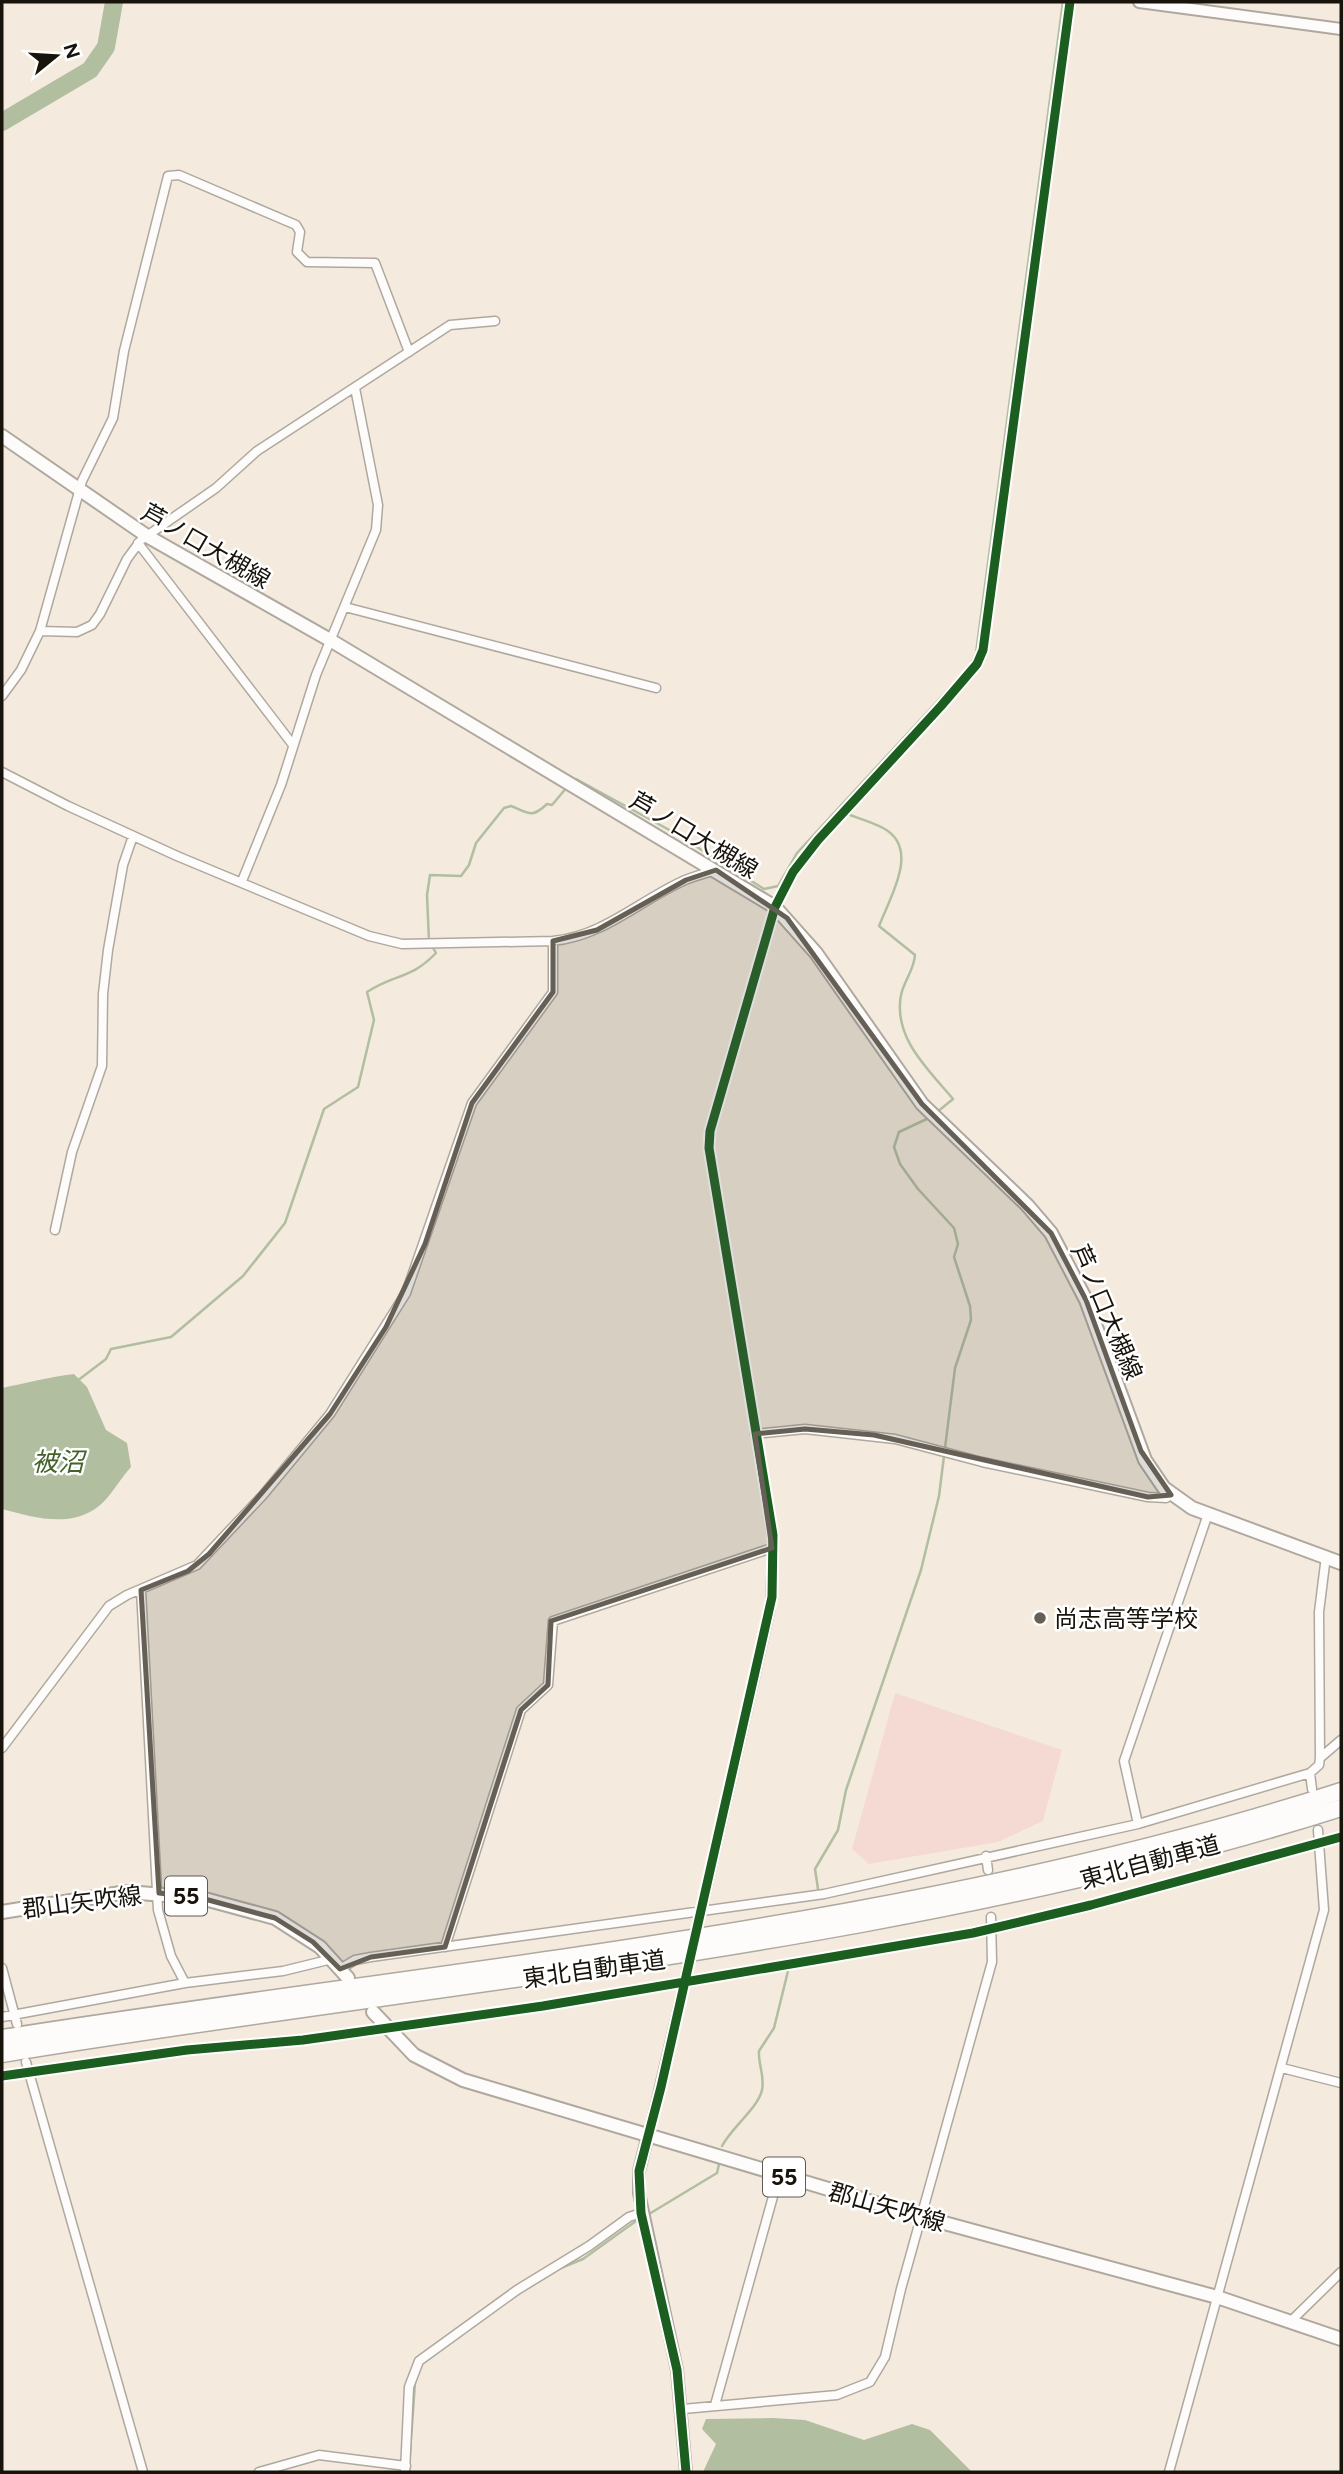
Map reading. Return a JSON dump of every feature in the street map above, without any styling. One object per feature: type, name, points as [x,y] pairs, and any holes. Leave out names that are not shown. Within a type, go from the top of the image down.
[{"type":"highway","name":"東北自動車道","points":[[2,2038],[610,1951],[877,1906],[1100,1859],[1341,1791]]},
{"type":"highway","name":"東北自動車道","points":[[2,2054],[612,1967],[867,1925],[1130,1868],[1341,1808]]},
{"type":"main road","name":"芦ノ口大槻線","points":[[2,436],[143,540],[330,640],[775,907],[816,953],[922,1104],[1017,1196],[1051,1233],[1086,1300],[1141,1451],[1157,1479],[1171,1495],[1208,1514],[1341,1563]]},
{"type":"main road","name":"郡山矢吹線","points":[[2,1912],[127,1892],[201,1898],[261,1913],[306,1937],[344,1973]]},
{"type":"main road","name":"郡山矢吹線","points":[[373,2011],[414,2055],[451,2076],[922,2217],[1217,2297],[1341,2339]]},
{"type":"street","points":[[699,1923],[771,1611],[772,1548],[709,1148],[715,1112],[775,907],[798,863],[941,706],[977,664],[983,650],[1070,2]]},
{"type":"street","points":[[1139,2],[1341,29]]},
{"type":"street","points":[[2,696],[21,670],[40,631],[79,492],[113,418],[124,352],[168,176],[179,175],[296,225],[300,232],[297,252],[307,262],[375,263],[409,352]]},
{"type":"street","points":[[40,631],[77,632],[92,625],[127,559],[143,540],[216,488],[257,451],[450,325],[495,321]]},
{"type":"street","points":[[242,881],[261,841],[330,640],[373,542],[378,517],[355,388]]},
{"type":"street","points":[[143,540],[293,745]]},
{"type":"street","points":[[345,607],[656,688]]},
{"type":"street","points":[[2,772],[133,835],[332,923],[402,944],[553,941],[597,930],[687,880],[716,870]]},
{"type":"street","points":[[55,1230],[72,1152],[102,1066],[103,994],[108,950],[123,865],[133,835]]},
{"type":"street","points":[[2,1748],[110,1606],[188,1571],[209,1554],[263,1495],[330,1414],[406,1293],[425,1244],[452,1154],[472,1103],[553,992],[553,941]]},
{"type":"street","points":[[755,1434],[805,1429],[864,1434],[1148,1497],[1166,1498],[1171,1495]]},
{"type":"street","points":[[1138,1824],[1124,1761],[1208,1514]]},
{"type":"street","points":[[445,1947],[521,1710],[548,1685],[553,1621],[772,1548]]},
{"type":"street","points":[[344,1973],[355,1960],[371,1957],[824,1894],[1138,1824],[1310,1773],[1319,1765],[1320,1758],[1319,1612],[1326,1556]]},
{"type":"street","points":[[141,1590],[161,1928],[185,1983]]},
{"type":"street","points":[[1320,1758],[1341,1740]]},
{"type":"street","points":[[1310,1773],[1312,1789]]},
{"type":"street","points":[[1169,2472],[1324,1910],[1318,1830]]},
{"type":"street","points":[[2,2076],[187,2050],[303,2040],[387,2028],[685,1983],[992,1929],[1341,1837]]},
{"type":"street","points":[[986,1856],[988,1870]]},
{"type":"street","points":[[682,2409],[837,2395],[870,2382],[885,2357],[992,1962],[991,1917]]},
{"type":"street","points":[[2,2017],[185,1983],[283,1971],[331,1959]]},
{"type":"street","points":[[686,2472],[682,2409],[641,2213],[639,2171],[688,1965]]},
{"type":"street","points":[[2,1968],[17,2024]]},
{"type":"street","points":[[26,2062],[143,2472]]},
{"type":"street","points":[[1282,2068],[1341,2083]]},
{"type":"street","points":[[715,2405],[779,2175]]},
{"type":"street","points":[[259,2472],[319,2455],[406,2469],[409,2387],[419,2361],[517,2290],[589,2246],[629,2217],[641,2213]]},
{"type":"street","points":[[1290,2322],[1341,2272]]},
{"type":"highlighted area","points":[[716,870],[787,918],[922,1104],[1051,1233],[1086,1300],[1141,1451],[1171,1495],[1148,1497],[874,1435],[805,1429],[755,1434],[772,1548],[551,1621],[548,1685],[521,1710],[445,1947],[371,1957],[340,1969],[313,1942],[275,1918],[201,1898],[159,1893],[141,1590],[188,1571],[209,1554],[330,1414],[386,1327],[425,1244],[472,1103],[553,992],[553,941],[597,930],[686,880]]},
{"type":"shaded area","points":[[895,1693],[1062,1750],[1043,1821],[998,1842],[869,1864],[852,1849]]},
{"type":"water","name":"被沼","points":[[74,1374],[87,1387],[106,1430],[127,1443],[131,1467],[99,1506],[76,1517],[51,1519],[2,1509],[2,1388]]},
{"type":"water","points":[[706,2419],[805,2420],[864,2440],[912,2424],[930,2430],[972,2472],[703,2472],[716,2444],[702,2429]]},
{"type":"waterway","points":[[2,122],[90,70],[106,47],[114,2]]},
{"type":"waterway","points":[[573,782],[576,779],[673,832],[764,889],[778,886],[797,853],[970,666],[976,653],[1063,2]]},
{"type":"waterway","points":[[429,941],[427,895],[430,875],[461,876],[469,865],[476,843],[504,808],[511,806],[533,813],[547,804],[552,805],[568,786]]},
{"type":"waterway","points":[[847,814],[883,828],[894,837],[900,848],[899,874],[879,926],[915,955],[901,995],[900,1011],[907,1039],[923,1064],[953,1099],[936,1113]]},
{"type":"waterway","points":[[77,1381],[106,1359],[111,1349],[171,1337],[243,1276],[285,1223],[324,1109],[358,1087],[374,1020],[367,992],[427,962],[436,953],[432,946]]},
{"type":"waterway","points":[[818,1889],[815,1869],[838,1830],[846,1790],[921,1570],[939,1496],[955,1368],[971,1320],[970,1306],[954,1257],[958,1244],[954,1228],[918,1189],[900,1164],[894,1147],[899,1132],[931,1117]]},
{"type":"waterway","points":[[722,2146],[760,2097],[763,2080],[759,2051],[774,2028],[788,1971]]},
{"type":"waterway","points":[[649,2214],[717,2173],[719,2164]]},
{"type":"waterway","points":[[556,2270],[583,2259],[636,2221]]},
{"type":"waterway","points":[[509,2300],[527,2288]]},
{"type":"waterway","points":[[409,2467],[415,2383]]},
{"type":"cycle path","points":[[686,2472],[677,2370],[641,2213],[639,2171],[661,2087],[772,1597],[773,1535],[709,1148],[710,1131],[775,907],[793,872],[818,840],[977,664],[983,650],[1070,2]]},
{"type":"cycle path","points":[[2,2076],[187,2050],[303,2040],[543,2006],[973,1933],[1091,1905],[1341,1837]]},
{"type":"place","name":"尚志高等学校","points":[[1040,1618]]}]
